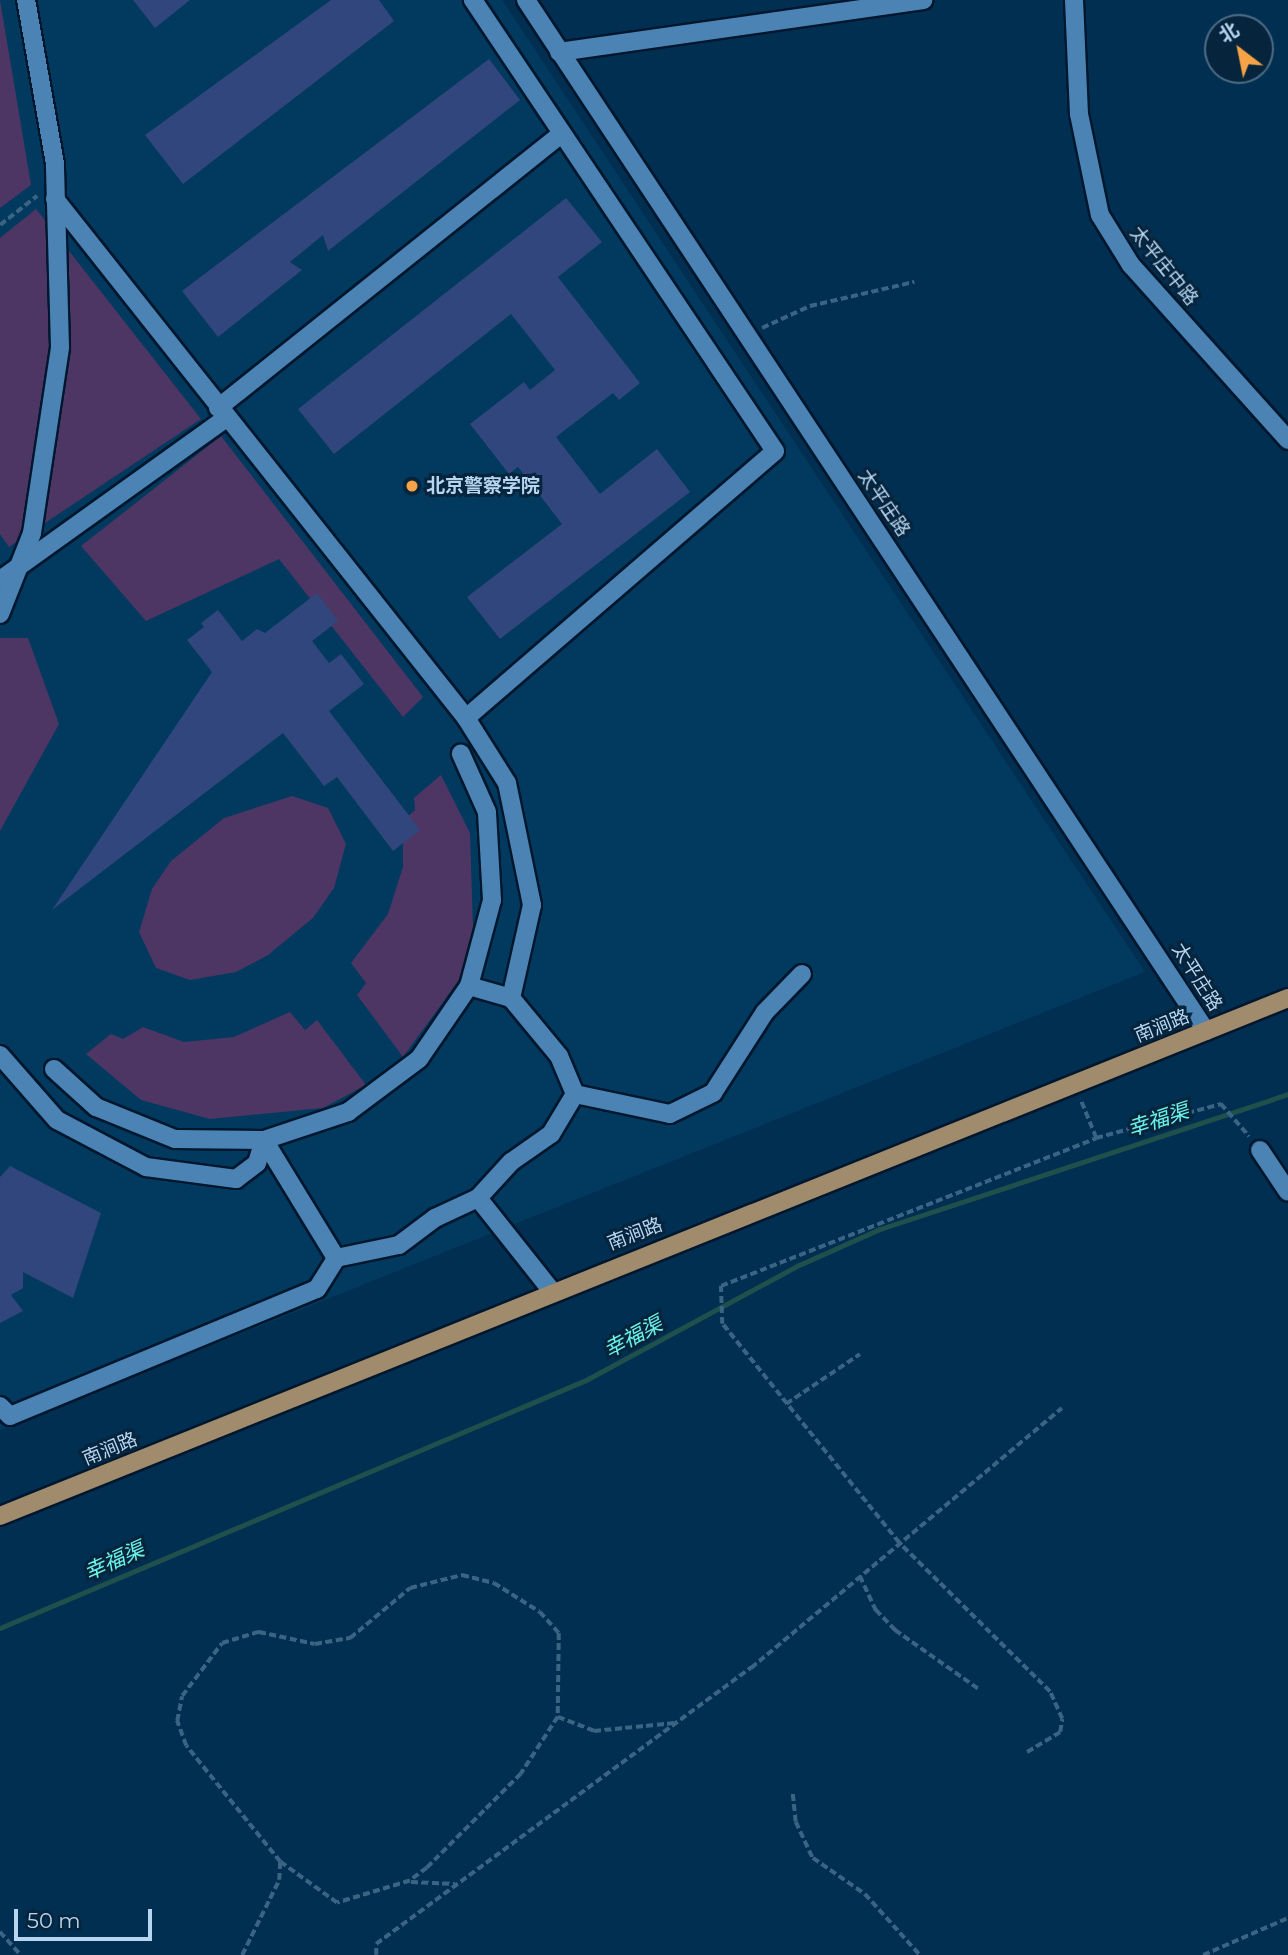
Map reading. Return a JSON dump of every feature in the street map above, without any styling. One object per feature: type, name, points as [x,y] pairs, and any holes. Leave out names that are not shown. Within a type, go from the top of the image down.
[{"type":"main road","name":"南涧路","points":[[0,1516],[551,1290],[1288,998]]},
{"type":"street","points":[[0,614],[32,534],[60,347],[55,190],[26,0]]},
{"type":"street","points":[[466,718],[775,450],[473,0]]},
{"type":"street","name":"太平庄路","points":[[526,0],[1206,1031]]},
{"type":"street","points":[[559,52],[923,0]]},
{"type":"street","name":"太平庄中路","points":[[1074,0],[1079,114],[1100,215],[1132,265],[1288,440]]},
{"type":"street","points":[[0,580],[222,413],[562,133]]},
{"type":"street","points":[[55,190],[222,413],[466,718],[507,783],[531,905],[511,998]]},
{"type":"street","points":[[54,1069],[96,1107],[175,1139],[264,1140],[359,1105],[419,1059],[469,986],[492,900],[487,812],[461,754]]},
{"type":"street","points":[[575,1094],[670,1114],[713,1093],[765,1012],[802,974]]},
{"type":"street","points":[[469,986],[511,998],[559,1056],[575,1094]]},
{"type":"street","points":[[0,1055],[57,1120],[146,1167],[236,1179],[257,1163],[264,1140]]},
{"type":"street","points":[[0,1406],[10,1416],[317,1289],[336,1258],[399,1245],[435,1218],[478,1198],[511,1162],[551,1134],[575,1094]]},
{"type":"street","points":[[264,1140],[336,1258]]},
{"type":"street","points":[[1260,1150],[1288,1192]]},
{"type":"street","points":[[478,1198],[551,1290]]},
{"type":"path","points":[[0,225],[55,190]]},
{"type":"path","points":[[748,337],[810,306],[914,282]]},
{"type":"path","points":[[1073,1084],[1096,1138]]},
{"type":"path","points":[[1027,1752],[1060,1732],[1062,1718],[1050,1692],[899,1543],[786,1404],[722,1320],[721,1286],[1096,1138],[1221,1104],[1238,1124]]},
{"type":"path","points":[[786,1404],[860,1354]]},
{"type":"path","points":[[376,1955],[376,1944],[675,1723],[860,1576],[1062,1408]]},
{"type":"path","points":[[410,1881],[496,1803],[558,1717],[559,1633],[540,1612],[494,1583],[462,1575],[410,1588],[350,1639],[315,1644],[259,1632],[236,1635],[222,1643],[181,1696],[177,1721],[186,1746],[280,1862],[337,1903],[410,1881],[457,1884]]},
{"type":"path","points":[[860,1576],[876,1610],[895,1630],[980,1690]]},
{"type":"path","points":[[558,1717],[594,1731],[675,1723]]},
{"type":"path","points":[[793,1794],[796,1822],[813,1858],[865,1895],[920,1955]]},
{"type":"path","points":[[242,1955],[279,1880],[280,1862]]},
{"type":"path","points":[[1203,1955],[1288,1918]]},
{"type":"path","points":[[0,1932],[21,1955]]},
{"type":"shaded area","name":"北京警察学院","points":[[0,0],[502,0],[1145,972],[0,1430]]},
{"type":"shaded area","points":[[0,0],[31,185],[0,208]]},
{"type":"shaded area","points":[[36,209],[201,419],[9,547],[0,534],[0,238]]},
{"type":"shaded area","points":[[221,436],[423,697],[403,717],[279,559],[146,621],[81,546]]},
{"type":"shaded area","points":[[0,638],[28,638],[59,724],[0,831]]},
{"type":"shaded area","points":[[441,775],[470,833],[473,928],[459,980],[403,1057],[357,995],[366,983],[351,963],[388,914],[403,867],[403,821],[415,810],[414,798]]},
{"type":"shaded area","points":[[292,796],[328,808],[346,844],[334,888],[313,918],[268,955],[236,972],[190,980],[156,968],[139,932],[152,889],[171,861],[224,818]]},
{"type":"shaded area","points":[[290,1012],[305,1030],[317,1020],[366,1085],[323,1108],[210,1119],[141,1100],[86,1054],[111,1034],[123,1039],[143,1027],[184,1042],[234,1037]]},
{"type":"building","points":[[133,0],[190,0],[155,28]]},
{"type":"building","points":[[331,0],[379,0],[394,21],[183,184],[145,135]]},
{"type":"building","points":[[489,59],[520,100],[328,251],[323,235],[290,262],[302,270],[218,337],[182,291]]},
{"type":"building","points":[[566,198],[602,242],[558,277],[640,383],[619,400],[613,393],[556,437],[600,494],[657,449],[690,492],[500,639],[467,597],[562,524],[518,467],[509,474],[470,424],[524,382],[530,390],[555,370],[511,314],[334,454],[298,409]]},
{"type":"building","points":[[317,593],[338,621],[312,641],[329,663],[341,654],[364,684],[329,711],[420,830],[393,851],[337,777],[324,786],[283,733],[52,910],[212,672],[187,640],[204,627],[201,623],[218,610],[242,641],[257,629],[265,633]]},
{"type":"building","points":[[10,1166],[101,1213],[73,1298],[23,1272],[23,1288],[11,1295],[23,1311],[0,1323],[0,1177]]},
{"type":"waterway","name":"幸福渠","points":[[0,1628],[586,1380],[799,1265],[880,1229],[1288,1094]]},
{"type":"place","name":"北京警察学院","points":[[412,486]]}]
